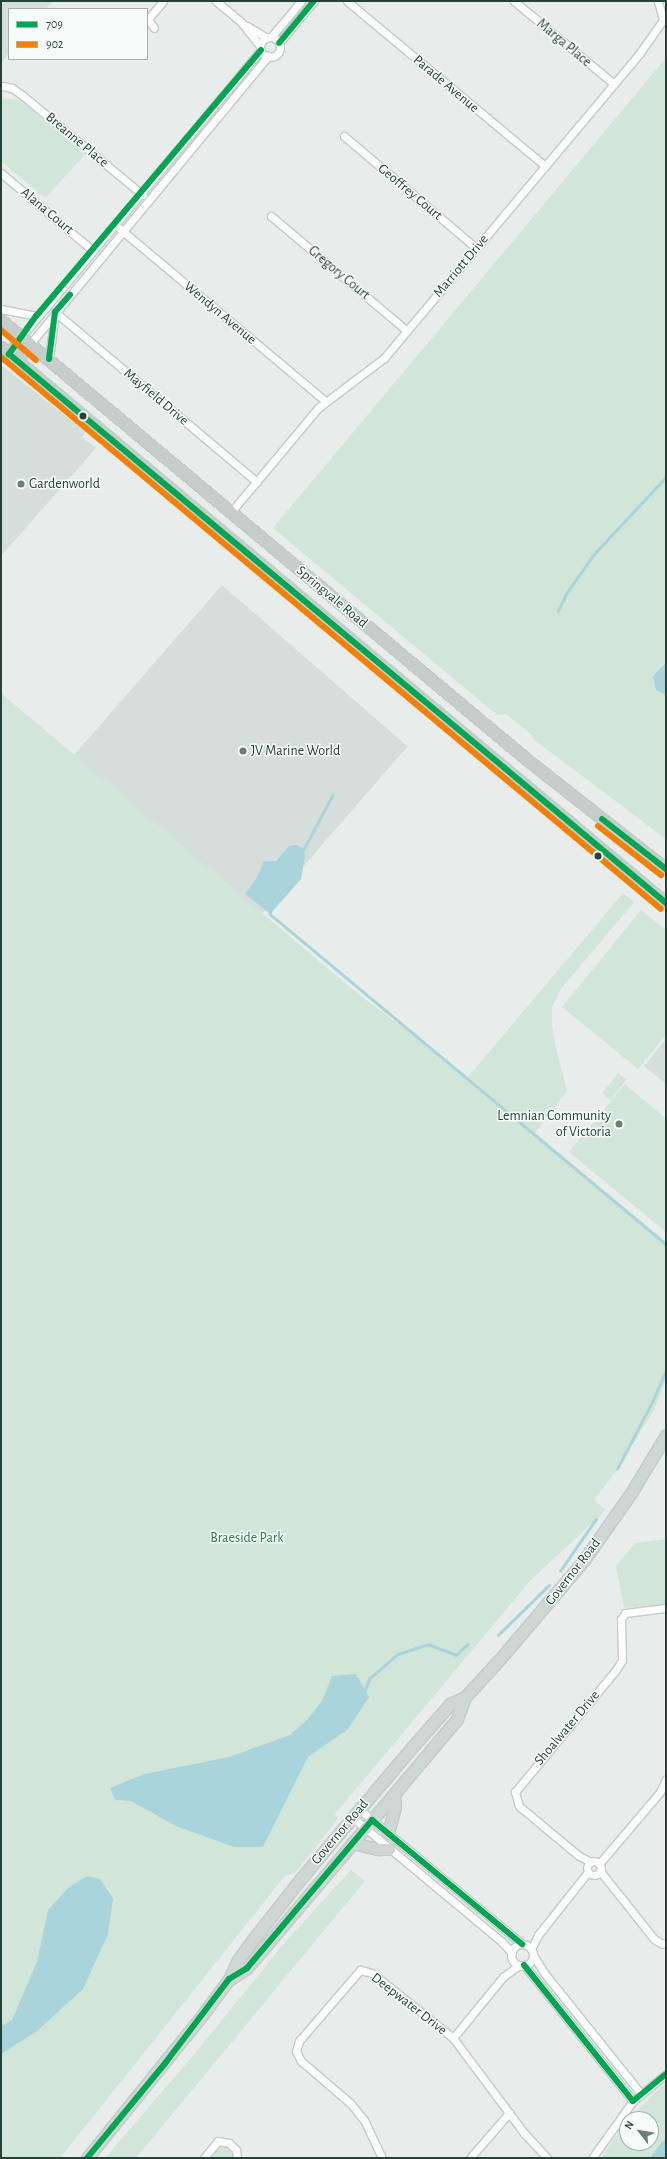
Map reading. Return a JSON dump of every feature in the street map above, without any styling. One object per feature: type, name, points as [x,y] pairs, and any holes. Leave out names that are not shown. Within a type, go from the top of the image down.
[{"type":"highway","name":"Springvale Road","points":[[1,320],[525,758],[666,869]]},
{"type":"highway","points":[[9,353],[21,337]]},
{"type":"highway","points":[[9,353],[30,344]]},
{"type":"highway","name":"Springvale Road","points":[[9,353],[666,903]]},
{"type":"main road","name":"Governor Road","points":[[229,1979],[247,1968],[457,1719],[465,1698],[534,1621],[584,1560],[631,1494],[666,1435]]},
{"type":"main road","name":"Governor Road","points":[[87,2158],[166,2062],[229,1979],[238,1960],[255,1937],[355,1813],[450,1704],[465,1698]]},
{"type":"main road","points":[[388,1833],[395,1807],[394,1794]]},
{"type":"main road","points":[[352,1843],[379,1849],[389,1848]]},
{"type":"street","points":[[148,17],[163,1]]},
{"type":"street","points":[[216,1],[242,23],[278,43]]},
{"type":"street","points":[[21,337],[36,316],[269,37],[301,1]]},
{"type":"street","points":[[30,344],[122,230],[268,56],[276,54],[278,43],[314,1]]},
{"type":"street","name":"Parade Avenue","points":[[347,1],[544,166]]},
{"type":"street","name":"Marga Place","points":[[514,1],[614,84]]},
{"type":"street","name":"Marriott Drive","points":[[231,512],[325,401],[380,362],[614,84],[660,26],[663,17],[662,4]]},
{"type":"street","points":[[148,19],[154,28]]},
{"type":"street","points":[[242,23],[260,48],[268,56]]},
{"type":"street","name":"Breanne Place","points":[[3,86],[12,88],[22,95],[148,199]]},
{"type":"street","name":"Geoffrey Court","points":[[344,136],[476,248]]},
{"type":"street","name":"Alana Court","points":[[1,173],[92,250]]},
{"type":"street","name":"Gregory Court","points":[[271,216],[407,330]]},
{"type":"street","name":"Wendyn Avenue","points":[[114,224],[325,401]]},
{"type":"street","points":[[1,309],[36,316]]},
{"type":"street","points":[[49,360],[55,312]]},
{"type":"street","name":"Mayfield Drive","points":[[55,312],[257,482]]},
{"type":"street","name":"Shoalwater Drive","points":[[594,1868],[519,1806],[515,1792],[616,1670],[622,1660],[621,1619],[625,1613],[666,1608]]},
{"type":"street","points":[[503,1977],[521,1965],[530,1962],[528,1948],[607,1852],[660,1792],[666,1779]]},
{"type":"street","points":[[355,1813],[369,1824],[389,1848],[501,1941],[633,2101]]},
{"type":"street","points":[[369,1824],[388,1833],[528,1948],[545,1974],[641,2094]]},
{"type":"street","points":[[594,1868],[606,1880],[654,1938],[662,1944],[666,1943]]},
{"type":"street","points":[[453,2038],[503,1977],[515,1946],[528,1948]]},
{"type":"street","name":"Deepwater Drive","points":[[382,2158],[364,2120],[350,2103],[301,2061],[296,2051],[299,2041],[360,1970],[372,1973],[453,2038],[509,2114],[547,2158]]},
{"type":"street","points":[[592,2158],[633,2101],[666,2074]]},
{"type":"street","points":[[470,2158],[509,2114]]},
{"type":"street","points":[[204,2158],[218,2142],[229,2144],[236,2150],[237,2158]]},
{"type":"shaded area","points":[[1,1],[53,1],[47,8],[8,8],[8,54],[1,63]]},
{"type":"shaded area","name":"Gardenworld","points":[[1,365],[86,432],[82,437],[96,448],[1,556]]},
{"type":"shaded area","name":"JV Marine World","points":[[222,585],[408,746],[259,917],[74,756]]},
{"type":"shaded area","points":[[666,1039],[666,1084],[644,1066]]},
{"type":"green space","points":[[666,58],[666,839],[533,739],[532,735],[506,714],[497,715],[273,528]]},
{"type":"green space","points":[[1,98],[20,100],[85,155],[45,198],[1,161]]},
{"type":"green space","name":"Braeside Park","points":[[1,693],[357,993],[468,1077],[623,893],[634,902],[561,989],[552,1007],[552,1024],[556,1048],[567,1091],[535,1133],[666,1242],[666,1380],[654,1410],[617,1470],[594,1500],[606,1510],[530,1581],[335,1814],[338,1819],[295,1873],[285,1876],[60,2158],[1,2158]]},
{"type":"green space","points":[[641,910],[666,930],[666,1035],[638,1069],[562,1007]]},
{"type":"green space","points":[[618,1073],[627,1080],[611,1100],[602,1093]]},
{"type":"green space","points":[[625,1084],[666,1119],[666,1232],[569,1152]]},
{"type":"green space","points":[[666,1539],[666,1605],[624,1608],[616,1566],[635,1543]]},
{"type":"green space","points":[[351,1870],[365,1881],[136,2158],[105,2158],[197,2051],[285,1942]]},
{"type":"green space","points":[[666,2082],[666,2139],[659,2147],[659,2111],[636,2111]]},
{"type":"green space","points":[[619,2132],[619,2151],[656,2151],[650,2158],[601,2158]]},
{"type":"green space","points":[[222,2145],[230,2150],[233,2158],[213,2158],[210,2155],[217,2146]]},
{"type":"water","points":[[666,663],[666,695],[656,690],[653,676]]},
{"type":"water","points":[[297,845],[303,849],[305,857],[301,879],[270,914],[245,894],[256,879],[264,861],[276,861],[289,846]]},
{"type":"water","points":[[356,1674],[369,1697],[348,1729],[308,1757],[263,1847],[234,1847],[176,1826],[131,1801],[115,1800],[110,1788],[144,1774],[229,1757],[290,1735],[307,1720],[322,1701],[332,1676]]},
{"type":"water","points":[[87,1876],[100,1879],[113,1898],[108,1934],[83,1989],[36,2032],[1,2054],[1,2023],[4,2025],[12,2020],[37,1962],[48,1910],[69,1887]]},
{"type":"water","points":[[666,2139],[666,2158],[650,2158],[655,2151],[659,2151],[659,2146]]},
{"type":"waterway","points":[[558,611],[566,594],[594,554],[666,477]]},
{"type":"waterway","points":[[302,852],[332,796]]},
{"type":"waterway","points":[[271,911],[270,914],[666,1244]]},
{"type":"waterway","points":[[617,1469],[652,1402],[666,1370]]},
{"type":"waterway","points":[[560,1571],[596,1519]]},
{"type":"waterway","points":[[498,1635],[549,1585]]},
{"type":"waterway","points":[[364,1693],[369,1679],[398,1654],[428,1644],[456,1655],[468,1644]]},
{"type":"transit line","name":"709","points":[[279,43],[314,1]]},
{"type":"transit line","name":"709","points":[[261,50],[36,316],[9,354],[666,903]]},
{"type":"transit line","name":"709","points":[[49,359],[55,312],[70,295]]},
{"type":"transit line","name":"902","points":[[1,330],[36,360]]},
{"type":"transit line","name":"902","points":[[1,357],[661,909]]},
{"type":"transit line","name":"709","points":[[602,819],[666,869]]},
{"type":"transit line","name":"902","points":[[598,826],[661,875]]},
{"type":"transit line","name":"709","points":[[87,2158],[166,2062],[229,1979],[247,1968],[372,1820],[522,1944]]},
{"type":"transit line","name":"709","points":[[524,1965],[633,2101],[666,2074]]},
{"type":"place","name":"Gardenworld","points":[[21,484]]},
{"type":"place","name":"JV Marine World","points":[[243,751]]},
{"type":"place","name":"Lemnian Community of Victoria","points":[[619,1124]]}]
